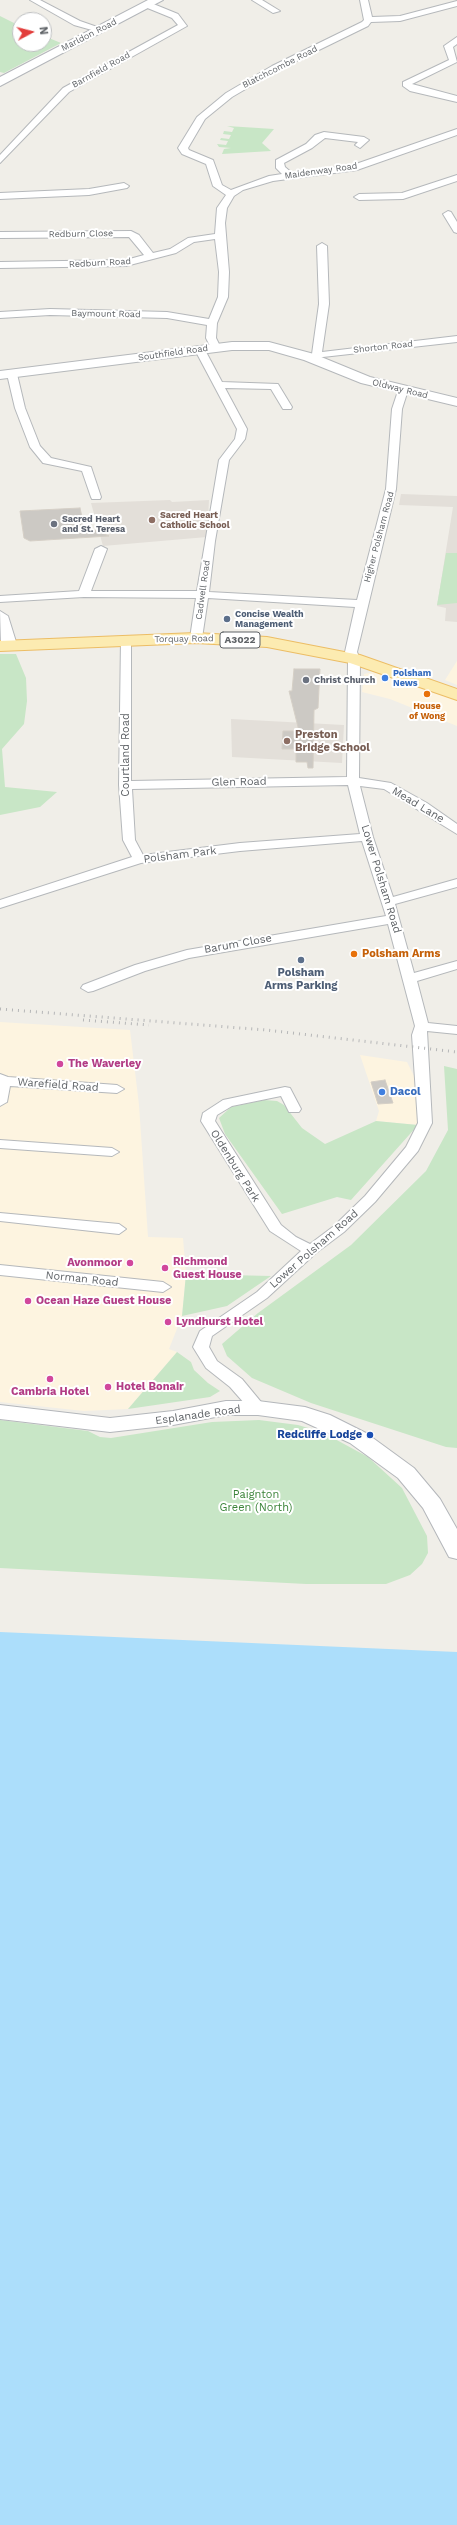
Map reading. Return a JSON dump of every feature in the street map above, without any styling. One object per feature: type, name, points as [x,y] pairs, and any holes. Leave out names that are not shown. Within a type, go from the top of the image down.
[{"type":"main road","name":"Marldon Road","points":[[0,82],[152,2]]},
{"type":"main road","points":[[0,616],[5,646]]},
{"type":"main road","name":"Torquay Road","points":[[5,646],[125,644],[196,638],[267,642],[354,658],[457,695]]},
{"type":"main road","name":"Esplanade Road","points":[[0,1412],[110,1425],[173,1418],[226,1408],[258,1408],[305,1414],[322,1420],[358,1438],[388,1458],[417,1484],[432,1504],[457,1551]]},
{"type":"street","points":[[34,0],[77,23],[99,29]]},
{"type":"street","points":[[256,0],[276,11]]},
{"type":"street","points":[[364,0],[368,20],[400,18],[457,3]]},
{"type":"street","name":"Barnfield Road","points":[[0,160],[66,90],[183,26],[175,16],[152,2]]},
{"type":"street","points":[[418,6],[427,10]]},
{"type":"street","name":"Blatchcombe Road","points":[[231,194],[218,186],[210,162],[185,152],[184,148],[201,117],[211,107],[252,80],[360,27],[368,20]]},
{"type":"street","points":[[457,40],[448,46],[454,60],[452,62],[406,84],[413,89],[457,100]]},
{"type":"street","name":"Maidenway Road","points":[[231,194],[264,180],[289,175],[354,168],[457,132]]},
{"type":"street","points":[[289,175],[281,168],[279,162],[309,146],[318,137],[324,135],[364,140],[360,145]]},
{"type":"street","points":[[359,197],[404,196],[457,178]]},
{"type":"street","points":[[0,196],[89,192],[124,186]]},
{"type":"street","points":[[216,348],[211,338],[212,323],[223,297],[224,272],[219,236],[222,208],[231,194]]},
{"type":"street","points":[[448,214],[457,230]]},
{"type":"street","name":"Redburn Close","points":[[0,236],[131,234],[136,237],[151,258]]},
{"type":"street","name":"Redburn Road","points":[[0,265],[126,263],[151,258],[173,251],[191,240],[219,236]]},
{"type":"street","points":[[313,356],[324,304],[322,246]]},
{"type":"street","name":"Baymount Road","points":[[0,315],[50,312],[167,315],[212,323]]},
{"type":"street","name":"Shorton Road","points":[[313,356],[457,339]]},
{"type":"street","name":"Southfield Road","points":[[6,374],[216,348],[269,346],[313,356],[343,372]]},
{"type":"street","name":"Cadwell Road","points":[[196,638],[210,541],[224,460],[242,434],[241,424],[200,350]]},
{"type":"street","name":"Oldway Road","points":[[343,372],[403,390],[457,402]]},
{"type":"street","points":[[6,374],[35,447],[47,461],[87,469],[96,497]]},
{"type":"street","points":[[220,385],[274,386],[287,407]]},
{"type":"street","name":"Higher Polsham Road","points":[[354,658],[351,652],[391,489],[397,409],[403,390]]},
{"type":"street","points":[[84,594],[100,549]]},
{"type":"street","points":[[0,599],[84,594],[202,596],[362,604]]},
{"type":"street","name":"Courtland Road","points":[[125,644],[125,785],[129,840],[139,860]]},
{"type":"street","name":"Lower Polsham Road","points":[[258,1408],[236,1383],[211,1364],[201,1347],[205,1334],[262,1295],[311,1250],[349,1219],[413,1148],[425,1123],[421,1030],[411,978],[367,837],[353,781],[354,658]]},
{"type":"street","name":"Glen Road","points":[[125,785],[353,781]]},
{"type":"street","name":"Mead Lane","points":[[353,781],[387,786],[423,806],[457,830]]},
{"type":"street","name":"Polsham Park","points":[[0,904],[139,860],[240,847],[367,837]]},
{"type":"street","points":[[388,901],[400,900],[457,882]]},
{"type":"street","name":"Barum Close","points":[[88,988],[140,968],[187,954],[393,919]]},
{"type":"street","points":[[411,978],[457,964]]},
{"type":"street","points":[[421,1030],[457,1030]]},
{"type":"street","points":[[0,1102],[2,1079]]},
{"type":"street","name":"Warefield Road","points":[[2,1079],[117,1089]]},
{"type":"street","name":"Oldenburg Park","points":[[294,1109],[285,1086],[228,1103],[210,1113],[208,1121],[275,1228],[291,1240],[311,1250]]},
{"type":"street","points":[[0,1144],[112,1152]]},
{"type":"street","points":[[0,1217],[119,1228]]},
{"type":"street","name":"Norman Road","points":[[0,1270],[163,1287]]},
{"type":"shaded area","points":[[401,494],[457,496],[457,622],[445,621],[446,608],[437,606],[453,507],[399,505]]},
{"type":"shaded area","name":"Sacred Heart Catholic School","points":[[170,500],[172,502],[209,500],[207,537],[103,546],[91,503]]},
{"type":"shaded area","points":[[457,661],[457,685],[445,680]]},
{"type":"shaded area","points":[[372,672],[457,700],[457,726],[390,699],[362,692],[364,674]]},
{"type":"shaded area","name":"Preston Bridge School","points":[[231,719],[344,725],[342,763],[232,757]]},
{"type":"shaded area","points":[[0,1022],[130,1030],[139,1105],[148,1237],[183,1238],[186,1274],[182,1316],[169,1349],[177,1352],[128,1409],[84,1411],[0,1402]]},
{"type":"shaded area","points":[[360,1055],[407,1062],[416,1080],[418,1125],[376,1121],[379,1111]]},
{"type":"green space","points":[[0,16],[12,22],[12,52],[44,52],[4,73],[0,72]]},
{"type":"green space","points":[[52,39],[61,43],[52,48]]},
{"type":"green space","points":[[227,126],[274,129],[262,143],[271,151],[222,154],[224,149],[231,148],[219,147],[217,144],[226,145],[228,141],[220,140],[221,138],[229,139],[231,135],[223,134],[224,131],[232,132],[234,128]]},
{"type":"green space","points":[[446,553],[457,553],[457,603],[437,605]]},
{"type":"green space","points":[[0,654],[16,654],[26,678],[27,701],[24,724],[2,749],[5,787],[57,792],[40,807],[0,815]]},
{"type":"green space","points":[[444,1066],[457,1069],[457,1448],[446,1447],[311,1403],[252,1378],[227,1356],[222,1344],[258,1313],[351,1245],[426,1171],[448,1130]]},
{"type":"green space","points":[[264,1100],[277,1101],[284,1105],[302,1128],[325,1144],[376,1121],[418,1125],[351,1200],[337,1197],[282,1214],[225,1134],[219,1118],[231,1107]]},
{"type":"green space","points":[[186,1274],[271,1276],[227,1306],[182,1316]]},
{"type":"green space","points":[[177,1352],[191,1362],[194,1370],[208,1383],[220,1391],[210,1397],[128,1409]]},
{"type":"green space","name":"Paignton Green (North)","points":[[0,1420],[88,1431],[100,1437],[111,1438],[212,1422],[259,1420],[298,1425],[322,1432],[368,1457],[402,1488],[427,1536],[428,1553],[422,1564],[410,1575],[386,1584],[306,1584],[0,1568]]},
{"type":"water","points":[[0,1632],[457,1652],[457,2525],[0,2525]]},
{"type":"building","name":"Sacred Heart and St. Teresa","points":[[80,508],[84,526],[109,536],[30,541],[24,538],[20,511]]},
{"type":"building","points":[[294,669],[320,669],[318,708],[314,710],[313,768],[308,768],[307,762],[296,762],[296,749],[282,749],[283,731],[299,731],[289,691],[292,691]]},
{"type":"building","name":"Dacol","points":[[385,1080],[393,1103],[378,1104],[371,1082]]},
{"type":"railway","points":[[0,1009],[266,1030],[457,1052]]},
{"type":"railway","points":[[83,1020],[149,1025]]},
{"type":"place","name":"Sacred Heart Catholic School","points":[[152,520]]},
{"type":"place","name":"Sacred Heart and St. Teresa","points":[[54,524]]},
{"type":"place","name":"Concise Wealth Management","points":[[227,619]]},
{"type":"place","name":"Polsham News","points":[[385,678]]},
{"type":"place","name":"Christ Church","points":[[306,680]]},
{"type":"place","name":"House of Wong","points":[[427,694]]},
{"type":"place","name":"Preston Bridge School","points":[[287,741]]},
{"type":"place","name":"Polsham Arms","points":[[354,954]]},
{"type":"place","name":"Polsham Arms Parking","points":[[301,960]]},
{"type":"place","name":"The Waverley","points":[[60,1064]]},
{"type":"place","name":"Dacol","points":[[382,1092]]},
{"type":"place","name":"Avonmoor","points":[[130,1263]]},
{"type":"place","name":"Richmond Guest House","points":[[165,1268]]},
{"type":"place","name":"Ocean Haze Guest House","points":[[28,1301]]},
{"type":"place","name":"Lyndhurst Hotel","points":[[168,1322]]},
{"type":"place","name":"Cambria Hotel","points":[[50,1379]]},
{"type":"place","name":"Hotel Bonair","points":[[108,1387]]},
{"type":"place","name":"Redcliffe Lodge","points":[[370,1435]]}]
